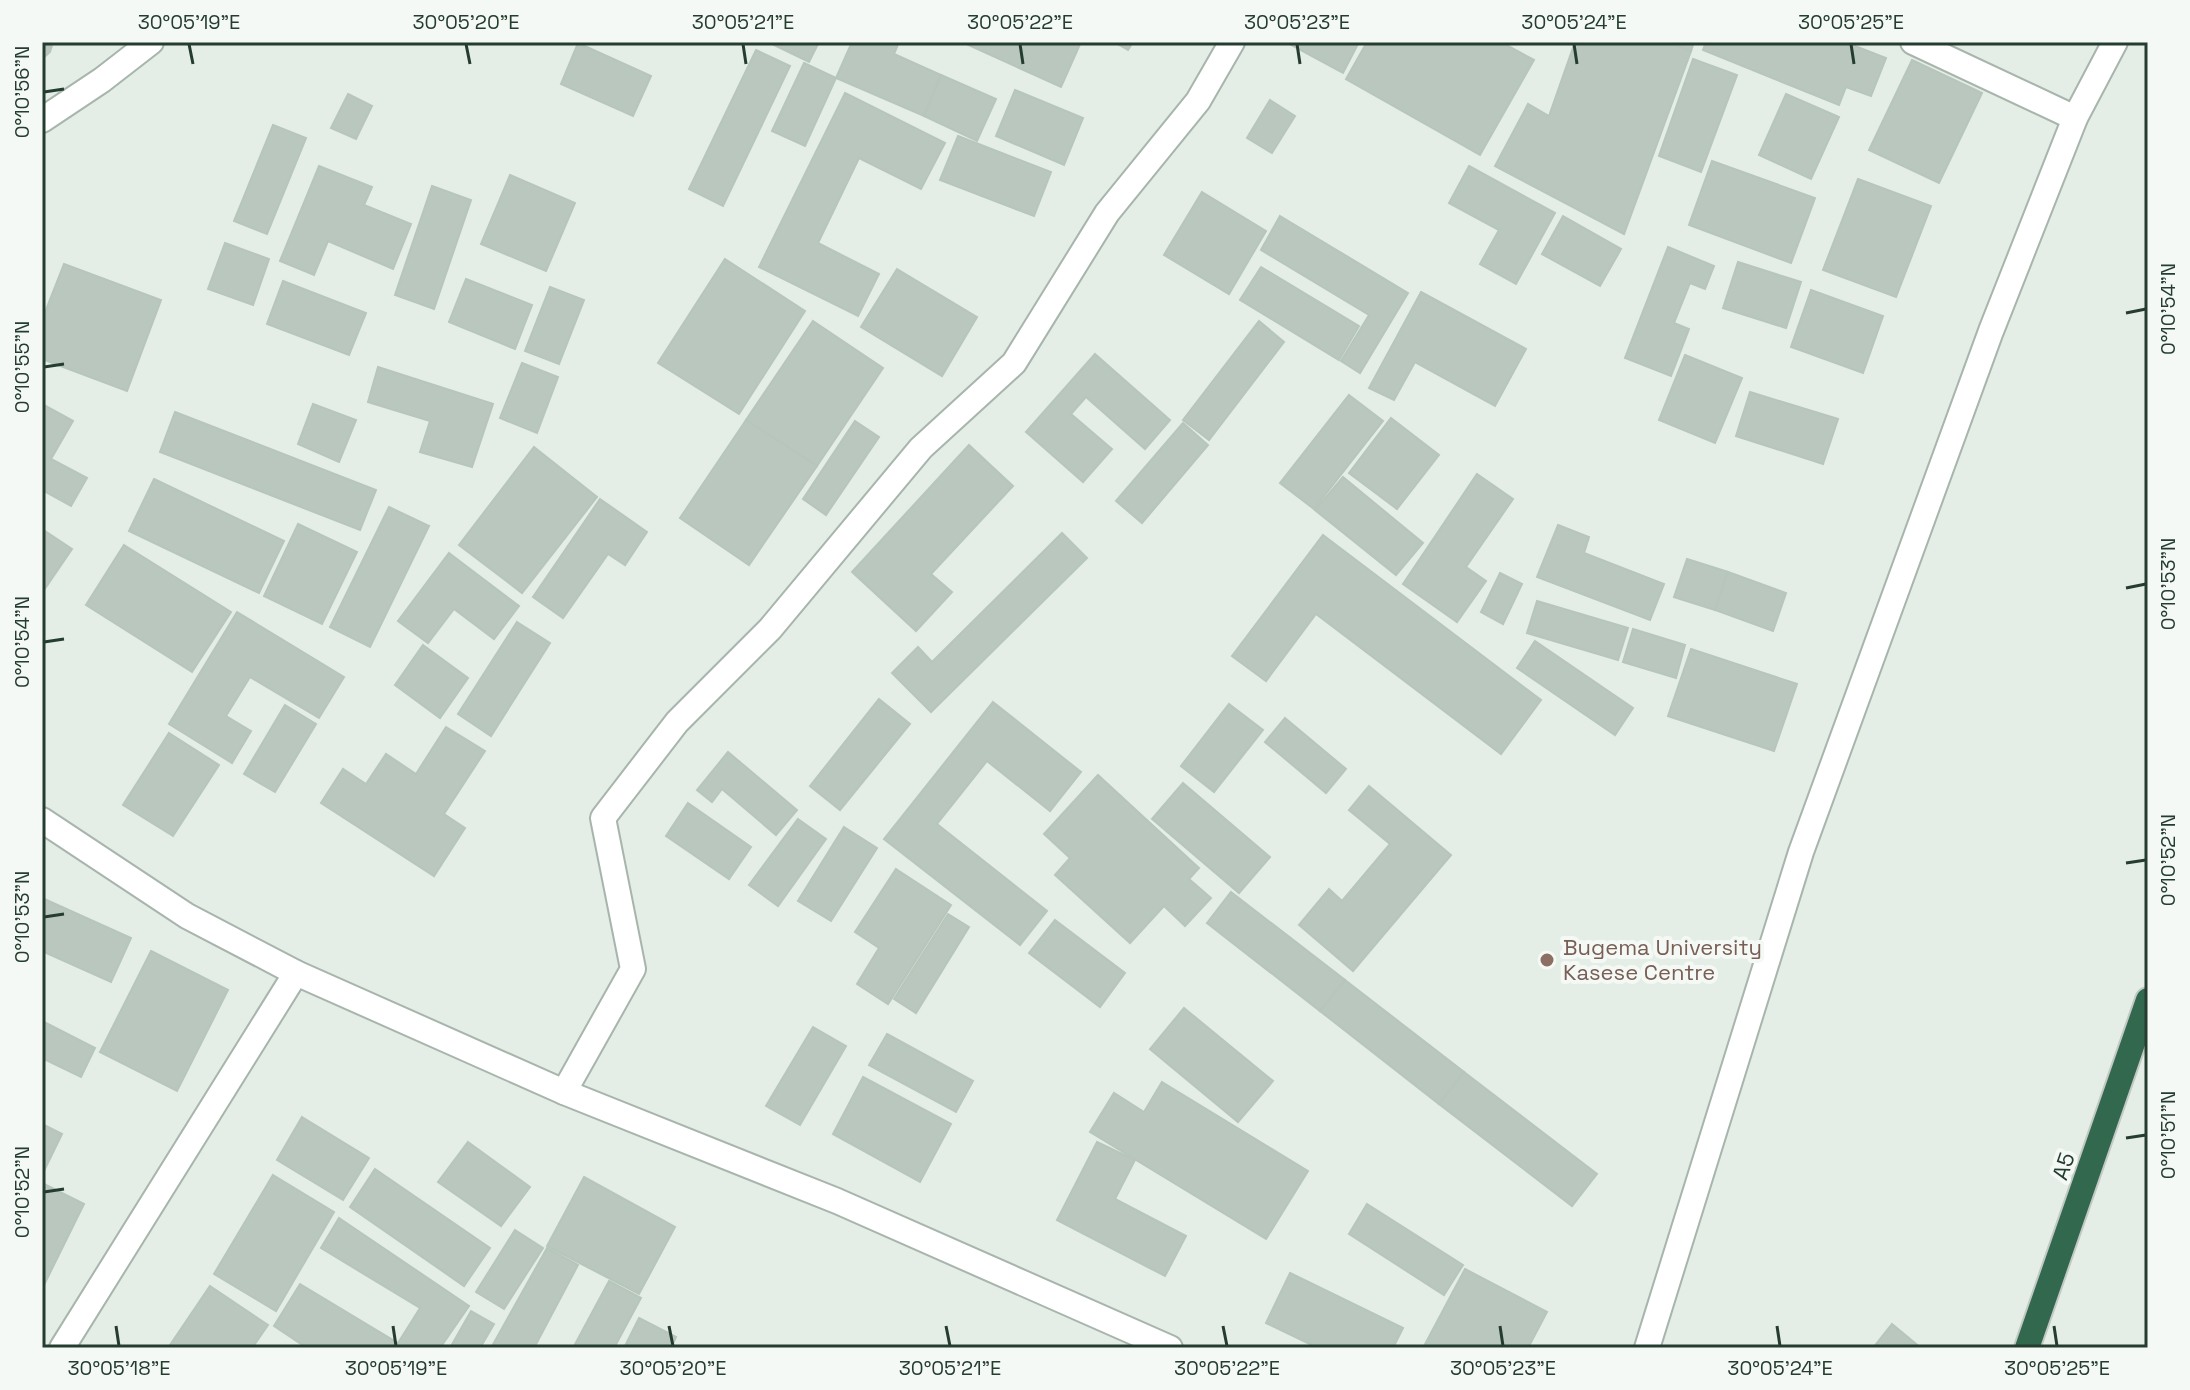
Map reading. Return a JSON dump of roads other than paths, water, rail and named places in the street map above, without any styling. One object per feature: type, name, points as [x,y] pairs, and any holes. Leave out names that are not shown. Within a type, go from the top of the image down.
[{"type":"highway","name":"A5","points":[[2027,1348],[2148,1000]]},
{"type":"street","points":[[42,120],[151,42]]},
{"type":"street","points":[[564,1092],[633,969],[603,818],[677,722],[770,629],[921,448],[1014,363],[1107,213],[1198,101],[1232,42]]},
{"type":"street","points":[[1913,42],[2075,118]]},
{"type":"street","points":[[1647,1348],[1801,852],[1991,331],[2075,118],[2115,42]]},
{"type":"street","points":[[42,820],[187,916],[296,973],[564,1092],[837,1201],[1170,1348]]},
{"type":"street","points":[[62,1348],[296,973]]},
{"type":"place","name":"Bugema University Kasese Centre","points":[[1547,960]]}]
